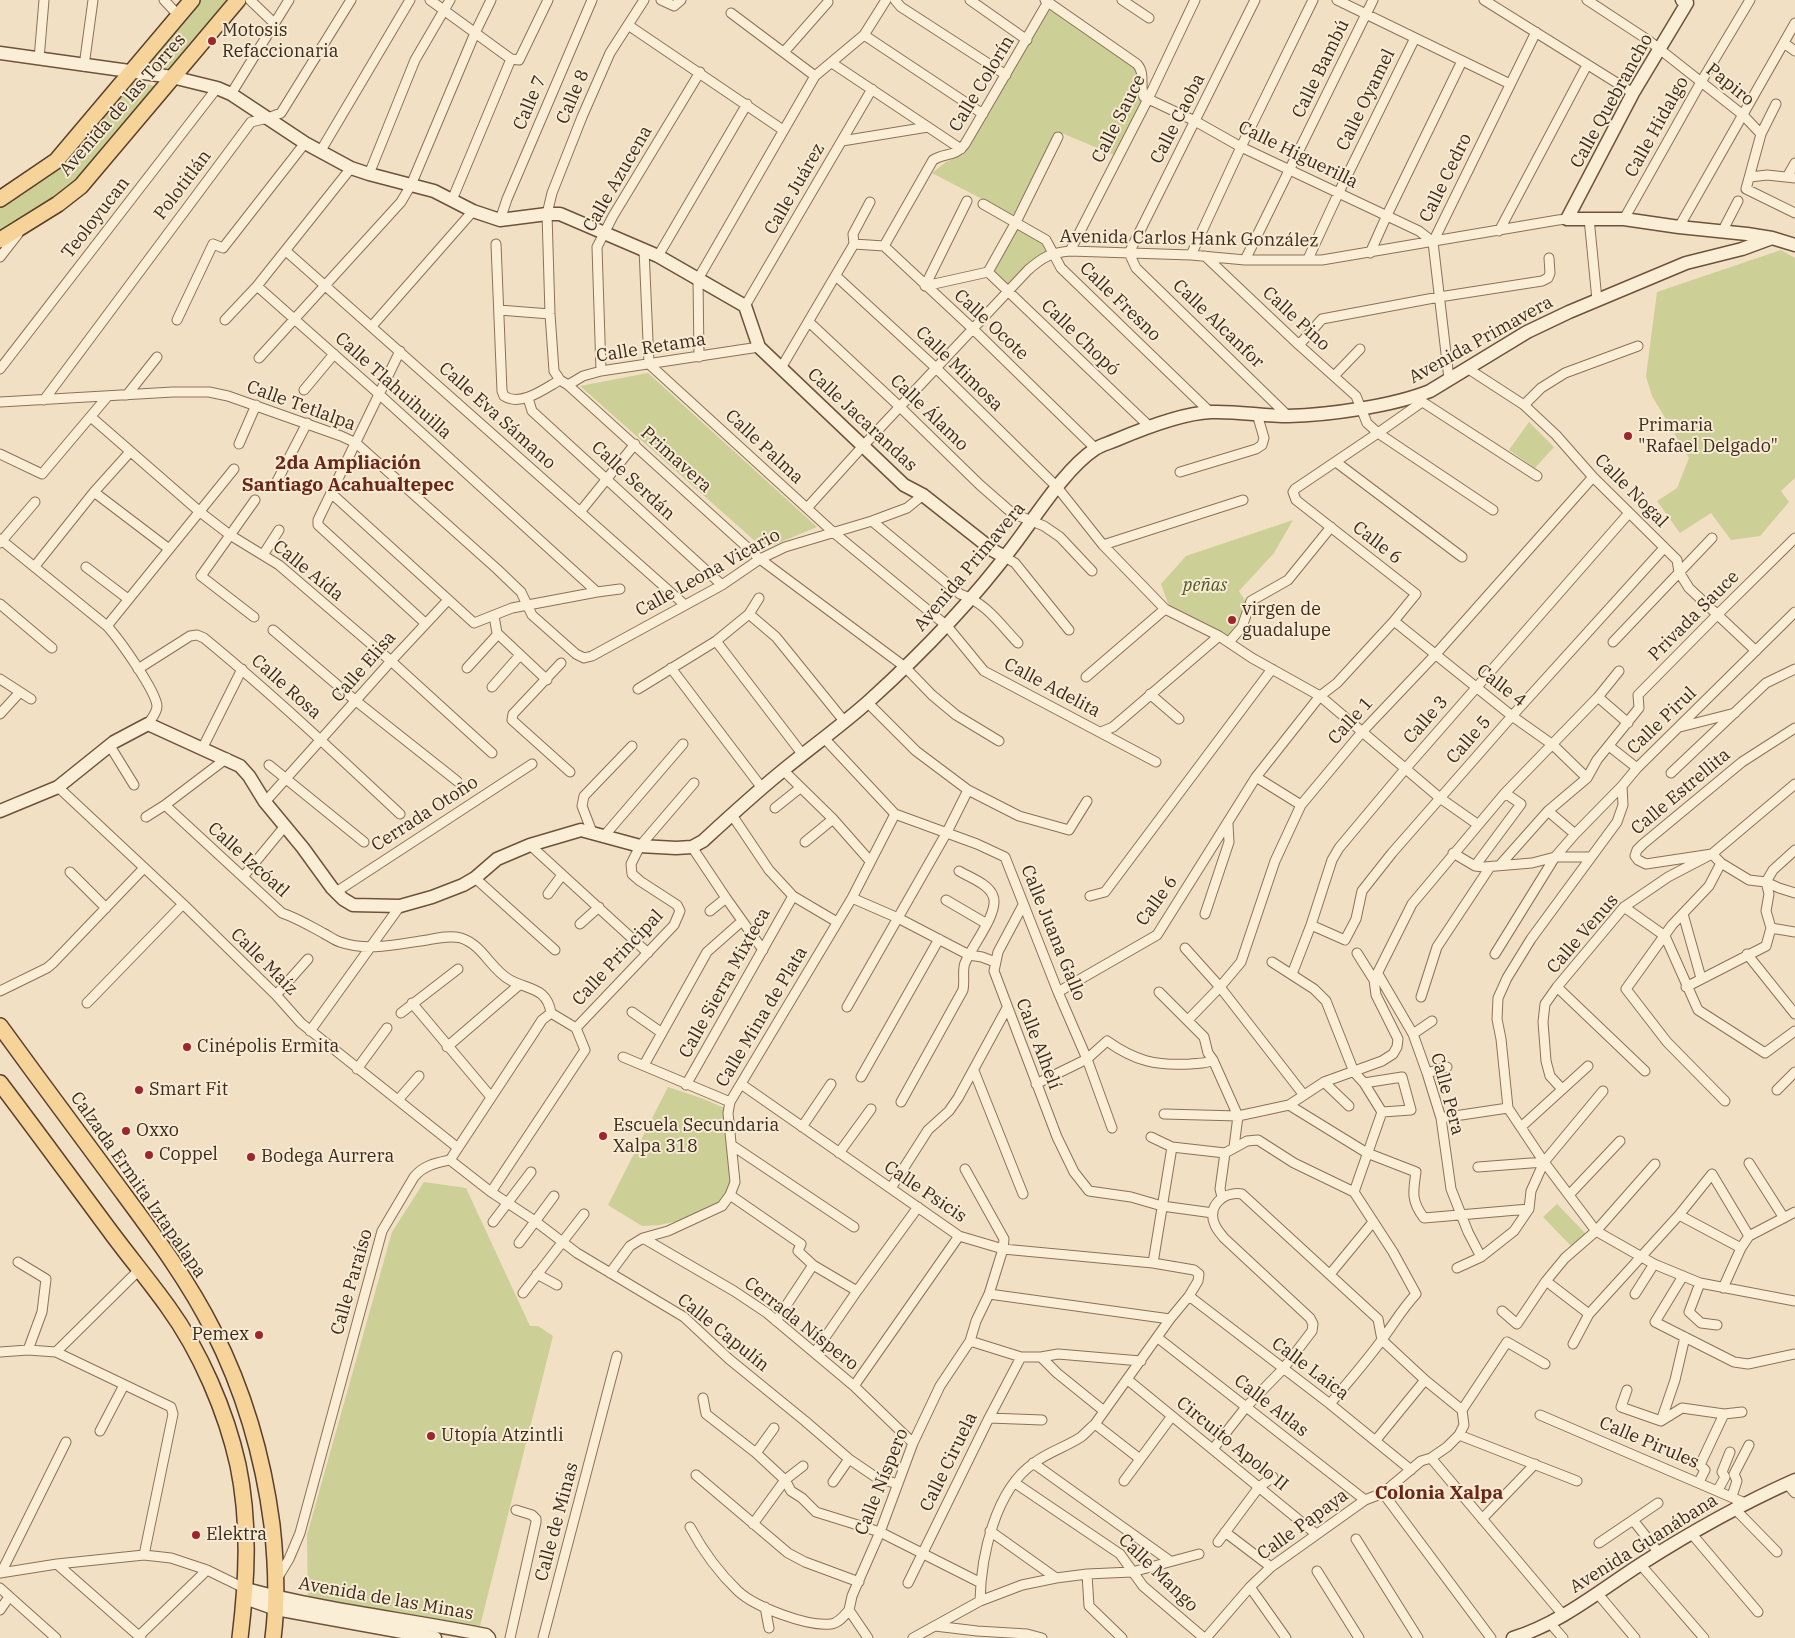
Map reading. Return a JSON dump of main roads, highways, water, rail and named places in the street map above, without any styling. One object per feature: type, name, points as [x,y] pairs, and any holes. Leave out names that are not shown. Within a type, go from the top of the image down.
[{"type":"main road","name":"Avenida de las Torres","points":[[0,200],[56,161],[192,0]]},
{"type":"main road","name":"Avenida de las Torres","points":[[0,240],[58,204],[81,186],[238,0]]},
{"type":"main road","name":"Calzada Ermita Iztapalapa","points":[[0,1026],[167,1252],[214,1331],[228,1362],[246,1408],[260,1457],[269,1507],[275,1552],[276,1581],[273,1638]]},
{"type":"main road","points":[[0,1083],[168,1307],[206,1374],[226,1420],[238,1466],[244,1511],[247,1562],[242,1590],[240,1638]]},
{"type":"place","name":"Motosis Refaccionaria","points":[[212,41]]},
{"type":"place","name":"Primaria \"Rafael Delgado\"","points":[[1628,436]]},
{"type":"place","name":"virgen de guadalupe","points":[[1232,620]]},
{"type":"place","name":"Cinépolis Ermita","points":[[187,1047]]},
{"type":"place","name":"Smart Fit","points":[[139,1090]]},
{"type":"place","name":"Oxxo","points":[[126,1131]]},
{"type":"place","name":"Escuela Secundaria Xalpa 318","points":[[603,1136]]},
{"type":"place","name":"Coppel","points":[[149,1155]]},
{"type":"place","name":"Bodega Aurrera","points":[[251,1157]]},
{"type":"place","name":"Pemex","points":[[259,1335]]},
{"type":"place","name":"Utopía Atzintli","points":[[431,1436]]},
{"type":"place","name":"Elektra","points":[[196,1535]]},
{"type":"district","name":"2da Ampliación Santiago Acahualtepec","points":[[348,475]]},
{"type":"district","name":"Colonia Xalpa","points":[[1439,1494]]},
{"type":"park label","name":"peñas","points":[[1205,586]]}]
